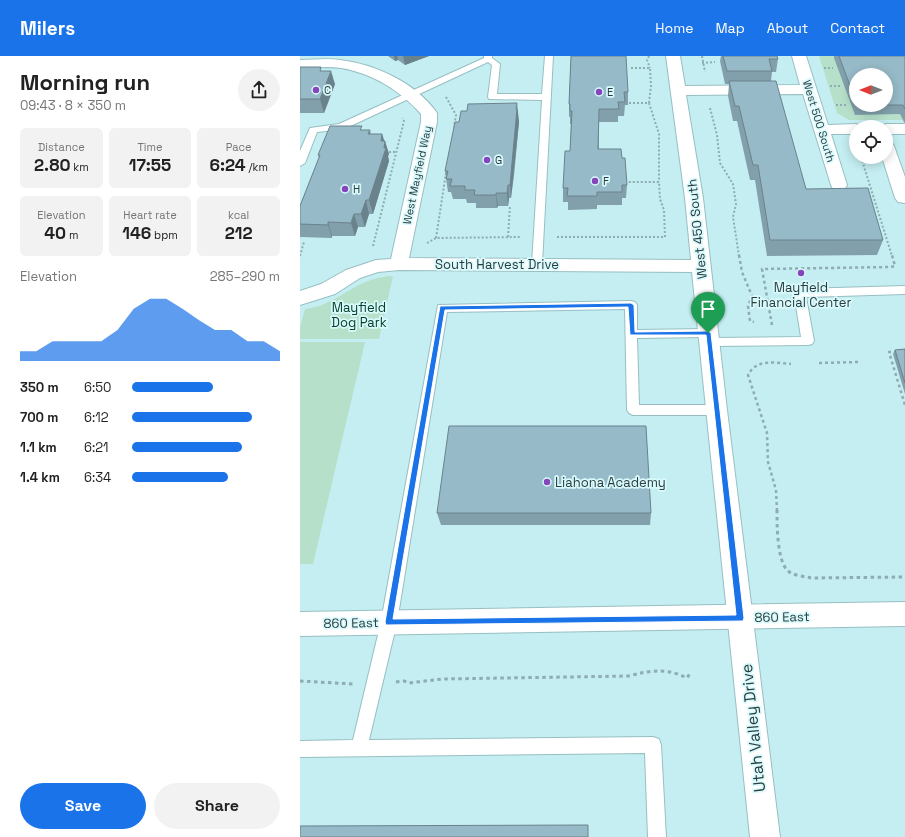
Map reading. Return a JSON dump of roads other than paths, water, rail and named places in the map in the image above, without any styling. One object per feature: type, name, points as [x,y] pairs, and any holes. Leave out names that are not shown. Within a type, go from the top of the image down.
[{"type":"street","name":"West 450 South","points":[[673,56],[694,198],[716,410],[741,618]]},
{"type":"street","name":"West 500 South","points":[[799,56],[839,185]]},
{"type":"street","name":"West Mayfield Way","points":[[300,64],[339,64],[375,73],[394,83],[419,101],[429,113],[429,122],[399,264]]},
{"type":"street","points":[[678,91],[810,89]]},
{"type":"street","points":[[822,130],[849,129]]},
{"type":"street","points":[[893,129],[905,129]]},
{"type":"street","points":[[892,164],[904,199]]},
{"type":"street","name":"South Harvest Drive","points":[[300,298],[328,289],[353,274],[376,266],[399,264],[701,266]]},
{"type":"street","name":"860 East","points":[[300,624],[741,618],[905,614]]},
{"type":"street","name":"Utah Valley Drive","points":[[741,618],[765,837]]},
{"type":"lane","points":[[537,264],[549,56]]},
{"type":"lane","points":[[300,161],[310,129],[341,128],[409,94],[488,58],[496,64],[492,96],[546,97]]},
{"type":"lane","points":[[632,334],[808,341],[800,293],[905,290]]},
{"type":"lane","points":[[359,748],[389,622],[442,308],[631,305],[633,410],[716,410]]},
{"type":"lane","points":[[300,749],[653,745],[658,837]]},
{"type":"place","name":"C","points":[[316,90]]},
{"type":"place","name":"E","points":[[599,92]]},
{"type":"place","name":"G","points":[[487,160]]},
{"type":"place","name":"F","points":[[595,181]]},
{"type":"place","name":"H","points":[[345,189]]},
{"type":"place","name":"Mayfield Financial Center","points":[[801,273]]},
{"type":"place","name":"Liahona Academy","points":[[547,482]]},
{"type":"park label","name":"Mayfield Dog Park","points":[[359,314]]}]
